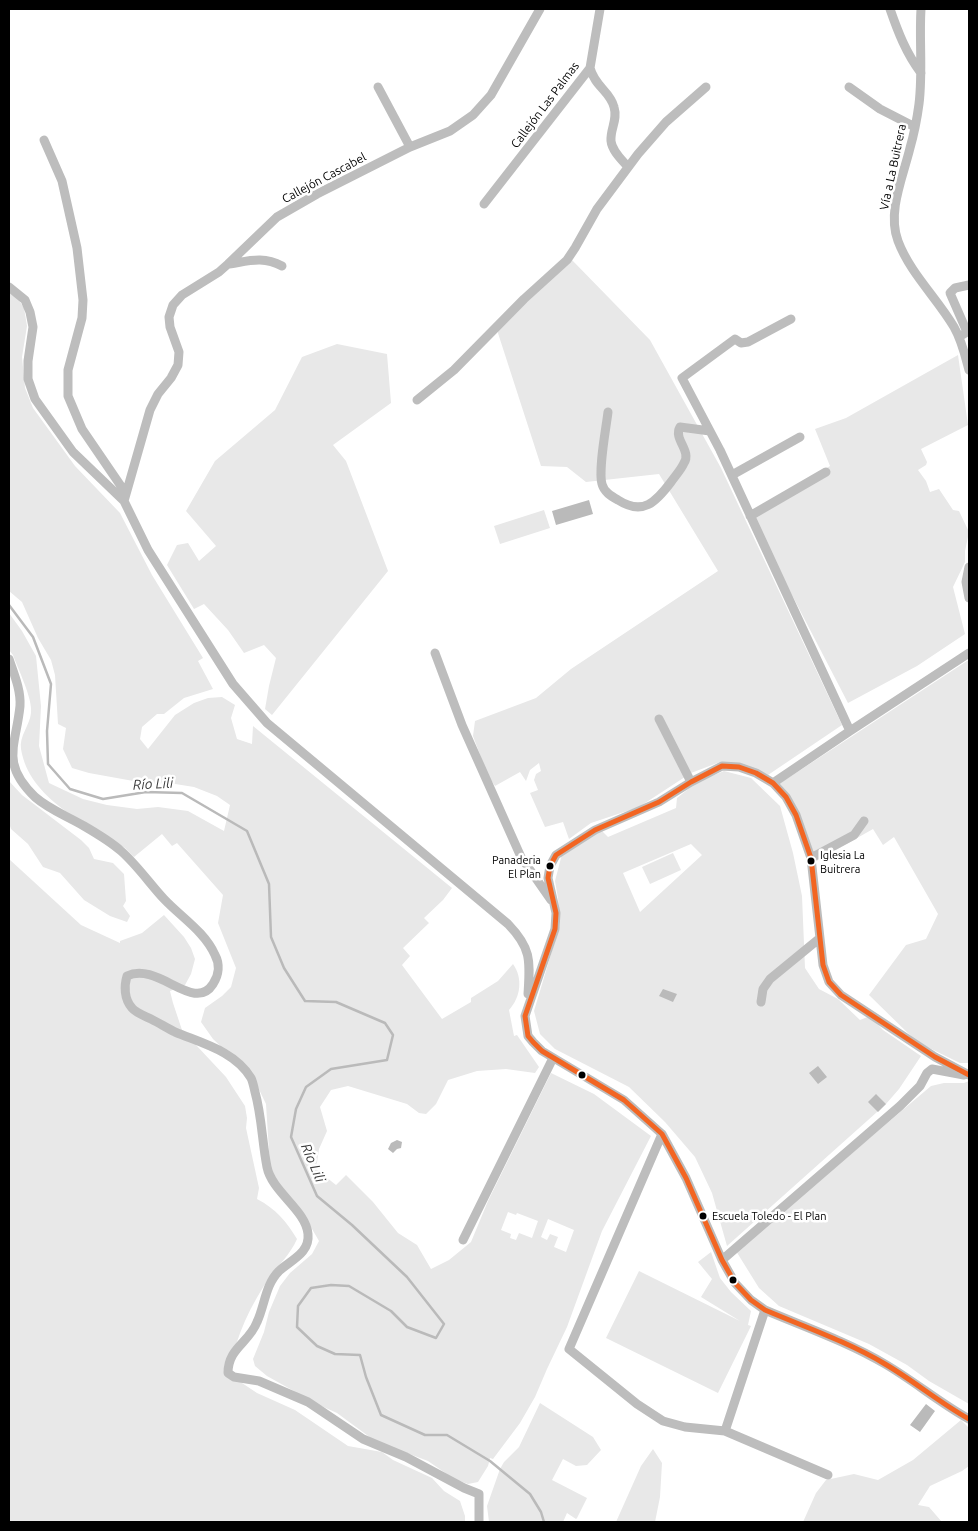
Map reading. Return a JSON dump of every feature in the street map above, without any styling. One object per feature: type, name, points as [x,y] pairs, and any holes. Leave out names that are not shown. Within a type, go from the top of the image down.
[{"type":"street","name":"Callejón Cascabel","points":[[125,497],[150,410],[158,394],[171,378],[178,365],[179,352],[169,317],[173,305],[182,295],[219,272],[278,217],[316,194],[351,182],[410,147],[450,131],[474,115],[491,95],[540,9]]},
{"type":"street","name":"Callejón Las Palmas","points":[[484,204],[590,68],[600,9]]},
{"type":"street","points":[[890,9],[897,30],[912,60],[921,73]]},
{"type":"street","name":"Vía a La Buitrera","points":[[921,9],[921,73],[915,127],[897,200],[894,226],[898,242],[910,264],[951,322],[959,338],[969,370]]},
{"type":"street","points":[[590,68],[592,78],[609,96],[614,106],[616,118],[611,140],[614,150],[628,167]]},
{"type":"street","points":[[378,86],[410,147]]},
{"type":"street","points":[[849,87],[880,109],[915,127]]},
{"type":"street","points":[[418,400],[454,370],[524,298],[567,260],[597,209],[628,167],[659,129],[706,88]]},
{"type":"street","points":[[44,140],[62,182],[77,248],[83,300],[82,318],[68,370],[68,396],[82,429],[125,497],[148,550],[233,684],[267,723],[520,936],[527,950],[530,967],[528,1005]]},
{"type":"street","points":[[228,264],[263,259],[282,266]]},
{"type":"street","points":[[959,338],[967,332],[950,293],[955,288],[969,285]]},
{"type":"street","points":[[9,286],[26,300],[30,312],[33,327],[28,361],[28,379],[35,400],[73,452],[125,497]]},
{"type":"street","points":[[791,318],[748,342],[741,343],[735,339],[682,378],[732,475],[850,731]]},
{"type":"street","points":[[608,412],[601,469],[602,486],[608,494],[627,506],[639,508],[651,504],[660,497],[685,463],[687,454],[678,434],[680,427],[710,431]]},
{"type":"street","points":[[732,475],[800,437]]},
{"type":"street","points":[[750,516],[826,472]]},
{"type":"street","points":[[969,567],[966,582],[969,598]]},
{"type":"street","points":[[435,653],[462,725],[521,857],[553,902]]},
{"type":"street","points":[[773,783],[969,653]]},
{"type":"street","points":[[9,659],[17,680],[20,705],[11,759],[19,778],[34,796],[52,810],[84,826],[122,851],[165,900],[208,942],[216,956],[219,970],[216,978],[213,985],[201,993],[189,993],[154,975],[144,972],[134,972],[127,976],[125,984],[127,999],[132,1010],[174,1031],[212,1046],[237,1061],[252,1078],[258,1101],[268,1170],[279,1190],[306,1225],[308,1233],[307,1246],[304,1251],[279,1271],[268,1285],[257,1324],[232,1355],[228,1363],[228,1373],[234,1377],[259,1381],[308,1402],[363,1439],[406,1457],[479,1494],[480,1522]]},
{"type":"street","points":[[659,719],[692,782]]},
{"type":"street","points":[[969,1075],[935,1057],[841,995],[828,982],[822,965],[811,858],[796,815],[786,797],[773,783],[756,772],[740,767],[722,766],[659,802],[595,830],[556,855],[550,866],[548,878],[556,913],[555,929],[525,1016],[528,1036],[553,1058],[624,1100],[662,1134],[686,1178],[722,1260],[735,1283],[751,1300],[765,1310],[887,1365],[953,1411],[969,1419]]},
{"type":"street","points":[[811,858],[854,835],[864,821]]},
{"type":"street","points":[[761,1002],[763,989],[770,979],[820,938]]},
{"type":"street","points":[[463,1240],[553,1058]]},
{"type":"street","points":[[722,1260],[900,1106],[920,1086],[927,1074],[932,1070],[969,1075]]},
{"type":"street","points":[[662,1134],[569,1349],[637,1404],[663,1421],[685,1428],[725,1431],[828,1475]]},
{"type":"street","points":[[725,1431],[765,1310]]},
{"type":"shaded area","points":[[572,260],[650,340],[721,468],[842,725],[768,775],[745,765],[720,762],[691,773],[639,807],[591,823],[569,839],[563,822],[545,827],[530,793],[538,790],[534,780],[536,774],[541,771],[539,763],[530,770],[526,781],[520,772],[495,786],[488,776],[473,736],[475,721],[536,698],[571,669],[718,571],[659,474],[586,482],[567,467],[541,466],[496,327]]},
{"type":"shaded area","points":[[9,293],[18,299],[24,308],[27,326],[22,357],[25,388],[33,408],[75,466],[120,513],[152,575],[203,658],[198,661],[213,689],[184,698],[164,714],[157,714],[142,727],[140,739],[148,749],[175,715],[194,703],[208,698],[222,697],[235,705],[231,718],[237,739],[252,744],[253,726],[452,888],[443,900],[424,918],[429,923],[403,948],[410,956],[402,965],[442,1019],[471,1002],[471,998],[498,981],[513,964],[516,969],[519,981],[518,993],[509,1010],[514,1036],[517,1035],[539,1067],[535,1073],[506,1069],[477,1071],[448,1080],[436,1104],[426,1114],[419,1113],[407,1104],[348,1086],[331,1090],[320,1107],[327,1131],[319,1149],[316,1169],[336,1185],[346,1175],[373,1202],[398,1233],[417,1245],[431,1269],[449,1260],[471,1242],[488,1201],[551,1073],[594,1094],[651,1136],[602,1231],[567,1327],[535,1397],[520,1423],[493,1459],[490,1458],[488,1466],[478,1482],[468,1484],[454,1479],[428,1461],[375,1441],[337,1413],[267,1376],[255,1366],[253,1359],[280,1286],[290,1273],[312,1254],[319,1241],[308,1222],[279,1186],[270,1167],[266,1104],[253,1077],[213,1039],[201,1022],[205,1008],[231,987],[236,968],[218,923],[223,895],[177,843],[172,846],[162,834],[134,857],[125,848],[62,808],[47,796],[35,782],[26,767],[21,749],[31,707],[25,684],[9,650],[9,613],[36,656],[41,706],[39,746],[49,783],[83,799],[107,805],[137,809],[158,807],[188,811],[224,831],[230,805],[217,796],[194,787],[169,783],[150,784],[72,768],[63,749],[66,728],[58,724],[55,675],[51,660],[38,638],[22,602],[9,591]],"holes":[[[508,1212],[516,1215],[517,1213],[538,1221],[532,1238],[519,1233],[516,1240],[510,1238],[511,1234],[501,1230]],[[548,1219],[574,1230],[566,1252],[554,1247],[558,1237],[550,1234],[547,1240],[541,1237]]]},
{"type":"shaded area","points":[[337,344],[387,354],[391,403],[333,445],[346,461],[388,571],[272,715],[265,709],[276,658],[264,645],[244,653],[228,630],[204,604],[194,609],[167,565],[177,545],[188,543],[199,561],[216,546],[186,511],[215,461],[275,410],[302,357]]},
{"type":"shaded area","points":[[958,355],[968,425],[921,449],[927,462],[926,465],[918,470],[926,481],[930,492],[939,489],[953,510],[959,511],[969,532],[965,562],[953,587],[965,634],[917,666],[848,703],[750,514],[830,466],[815,429],[846,418]]},
{"type":"shaded area","points":[[589,500],[593,514],[556,525],[552,511]]},
{"type":"shaded area","points":[[544,510],[550,528],[500,544],[494,526]]},
{"type":"shaded area","points":[[969,661],[969,1063],[960,1063],[917,1042],[869,995],[906,945],[926,939],[938,914],[894,837],[883,845],[873,829],[813,863],[804,826],[795,805],[779,784]]},
{"type":"shaded area","points":[[724,771],[751,778],[780,806],[802,896],[805,968],[819,989],[838,999],[860,1020],[870,1016],[883,1030],[921,1056],[899,1089],[886,1104],[727,1246],[712,1193],[695,1157],[665,1122],[629,1087],[555,1049],[540,1034],[534,1011],[560,924],[555,881],[562,854],[600,829],[608,837],[676,808],[677,798],[697,782]],"holes":[[[691,844],[702,855],[640,912],[623,873]]]},
{"type":"shaded area","points":[[9,781],[22,795],[81,840],[89,848],[94,859],[113,863],[124,874],[126,901],[123,906],[130,916],[127,922],[110,916],[84,900],[60,873],[43,867],[28,844],[11,829],[9,823]]},
{"type":"shaded area","points":[[673,853],[681,870],[650,884],[642,867]]},
{"type":"shaded area","points":[[9,859],[81,925],[120,943],[120,941],[142,933],[164,915],[184,937],[191,948],[195,959],[191,974],[185,985],[170,991],[182,1030],[226,1077],[245,1106],[246,1128],[259,1188],[257,1199],[280,1216],[297,1239],[288,1255],[263,1287],[251,1309],[236,1344],[230,1369],[242,1383],[257,1393],[295,1410],[348,1446],[382,1452],[393,1460],[432,1478],[444,1491],[460,1501],[465,1522],[9,1522]]},
{"type":"shaded area","points":[[663,989],[677,994],[673,1002],[659,996]]},
{"type":"shaded area","points":[[818,1066],[827,1077],[818,1084],[809,1073]]},
{"type":"shaded area","points":[[969,1081],[969,1404],[929,1381],[907,1365],[869,1344],[779,1306],[759,1288],[736,1251],[931,1086]]},
{"type":"shaded area","points":[[876,1094],[886,1104],[878,1112],[868,1102]]},
{"type":"shaded area","points":[[397,1140],[402,1142],[401,1148],[393,1153],[388,1149],[391,1143]]},
{"type":"shaded area","points":[[711,1252],[720,1278],[731,1292],[751,1311],[748,1325],[751,1326],[718,1393],[606,1338],[639,1271],[740,1321],[701,1297],[712,1279],[698,1262]]},
{"type":"shaded area","points":[[540,1403],[593,1437],[601,1450],[587,1465],[576,1466],[563,1459],[552,1480],[587,1498],[576,1519],[567,1513],[563,1522],[489,1522],[487,1506],[500,1469],[504,1462],[519,1447]]},
{"type":"shaded area","points":[[926,1404],[935,1411],[920,1432],[910,1425]]},
{"type":"shaded area","points":[[961,1420],[969,1428],[969,1466],[930,1486],[918,1505],[929,1507],[942,1522],[803,1522],[816,1493],[826,1480],[854,1474],[878,1480],[913,1460]]},
{"type":"shaded area","points":[[653,1449],[662,1463],[660,1497],[655,1522],[616,1522],[641,1466]]},
{"type":"waterway","name":"Río Lili","points":[[9,605],[33,637],[51,684],[47,731],[48,764],[70,789],[103,799],[146,792],[182,793],[247,831],[269,884],[271,937],[284,968],[305,1001],[336,1002],[385,1023],[393,1035],[387,1060],[331,1069],[306,1087],[296,1109],[291,1137],[317,1196],[352,1225],[407,1277],[444,1324],[436,1338],[407,1327],[391,1311],[349,1286],[331,1285],[311,1288],[298,1306],[297,1327],[317,1346],[335,1354],[360,1355],[366,1377],[381,1415],[425,1435],[447,1435],[490,1461],[530,1494],[541,1512],[544,1522]]},
{"type":"transit line","points":[[969,1075],[935,1057],[841,995],[829,982],[823,965],[811,858],[796,815],[786,797],[773,783],[756,773],[739,767],[722,766],[659,802],[595,830],[556,855],[550,866],[548,878],[556,913],[555,929],[525,1016],[528,1036],[542,1051],[624,1100],[662,1134],[686,1178],[722,1260],[735,1283],[751,1300],[765,1310],[871,1356],[969,1419]]},
{"type":"place","name":"Iglesia La Buitrera","points":[[811,861]]},
{"type":"place","name":"Panaderia El Plan","points":[[550,866]]},
{"type":"place","name":"Escuela Toledo - El Plan","points":[[703,1216]]}]
